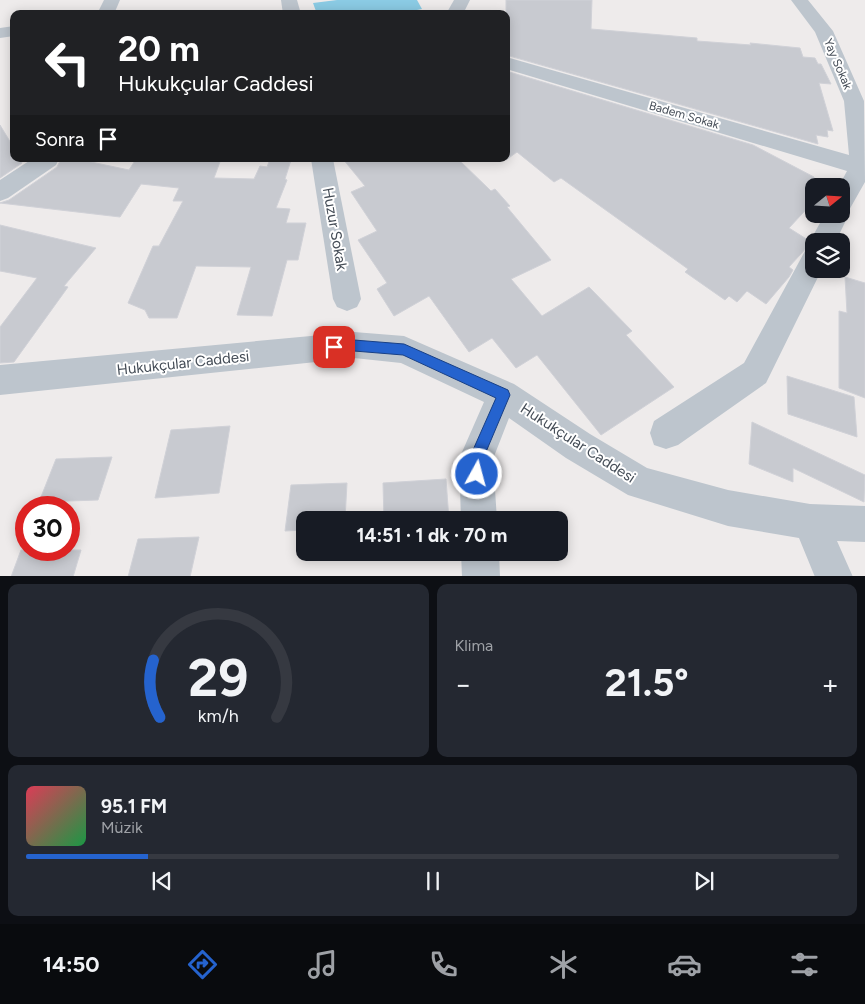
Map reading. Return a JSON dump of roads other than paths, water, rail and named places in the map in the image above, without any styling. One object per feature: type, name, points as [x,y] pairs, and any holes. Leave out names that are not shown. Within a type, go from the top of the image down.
[{"type":"street","name":"Yay Sokak","points":[[799,0],[824,31],[854,101],[861,166]]},
{"type":"street","name":"Badem Sokak","points":[[510,64],[861,166]]},
{"type":"street","points":[[0,192],[44,162]]},
{"type":"street","name":"Huzur Sokak","points":[[323,162],[347,299]]},
{"type":"street","points":[[850,187],[861,166]]},
{"type":"street","points":[[666,433],[755,373],[805,276]]},
{"type":"street","name":"Hukukçular Caddesi","points":[[0,380],[354,345],[404,350],[503,395],[578,446],[640,483],[728,508],[810,522],[865,524]]},
{"type":"street","points":[[479,511],[476,459],[503,395]]},
{"type":"street","points":[[810,522],[834,576]]},
{"type":"street","points":[[480,561],[481,576]]},
{"type":"water","points":[[337,0],[417,0],[422,9],[316,10],[313,3]]}]
